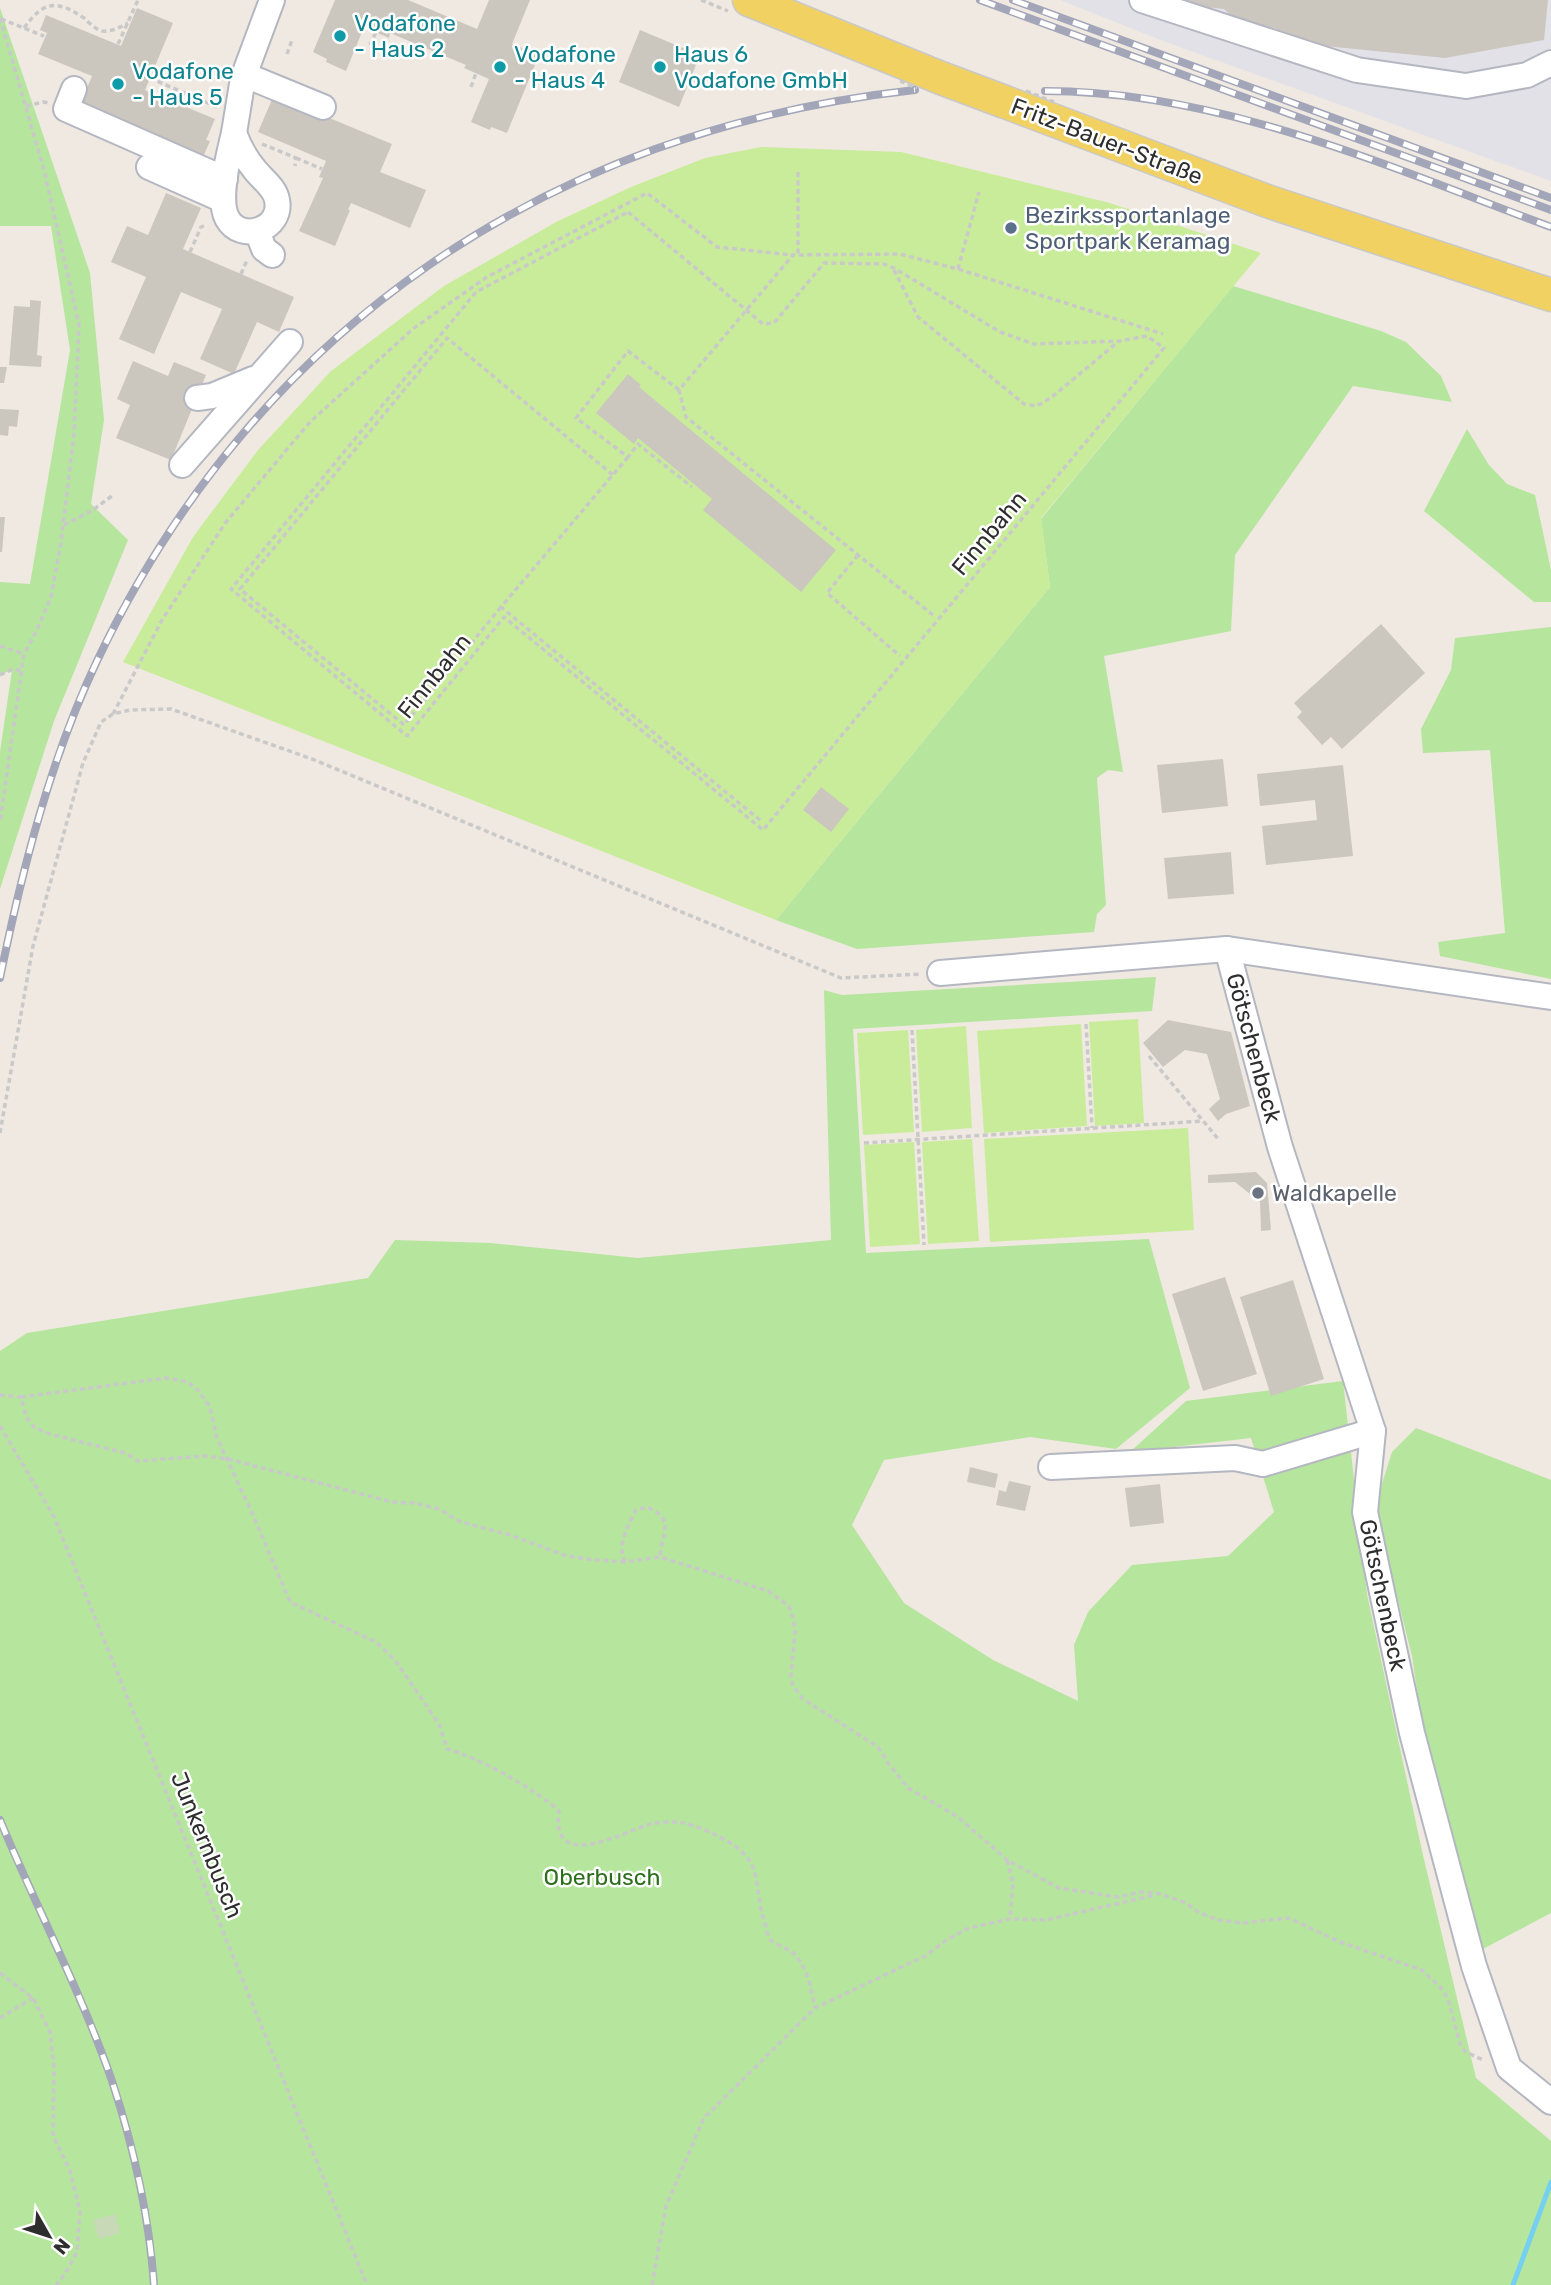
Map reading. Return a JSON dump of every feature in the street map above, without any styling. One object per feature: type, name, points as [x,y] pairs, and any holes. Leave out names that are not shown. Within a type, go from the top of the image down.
[{"type":"main road","name":"Fritz-Bauer-Straße","points":[[748,0],[941,78],[1267,201],[1551,295]]},
{"type":"street","points":[[235,124],[240,149],[277,197],[276,215],[265,228],[257,231],[240,230],[225,199],[239,75],[263,37],[272,0]]},
{"type":"street","points":[[1142,0],[1357,70],[1466,86],[1527,75],[1551,63]]},
{"type":"street","points":[[239,75],[323,107]]},
{"type":"street","points":[[75,89],[66,109],[225,199]]},
{"type":"street","points":[[149,167],[225,199]]},
{"type":"street","points":[[257,231],[264,250],[272,255]]},
{"type":"street","points":[[182,465],[290,342]]},
{"type":"street","points":[[197,398],[212,396],[246,383],[263,373]]},
{"type":"street","points":[[180,439],[186,441],[210,412],[236,404]]},
{"type":"street","name":"Götschenbeck","points":[[1227,949],[1280,1147],[1373,1431],[1365,1512],[1367,1525],[1416,1746],[1474,1966],[1509,2068]]},
{"type":"street","name":"Götschenbeck","points":[[940,973],[1227,949],[1551,997]]},
{"type":"street","points":[[1051,1467],[1235,1458],[1263,1464],[1373,1431]]},
{"type":"street","points":[[1509,2068],[1551,2102]]},
{"type":"path","points":[[118,44],[138,0]]},
{"type":"path","points":[[24,28],[44,5],[57,1],[71,6],[97,29],[104,31],[120,28],[128,23]]},
{"type":"path","points":[[0,822],[23,654],[51,597],[74,433],[79,325],[44,170],[0,18],[44,36]]},
{"type":"path","points":[[370,44],[376,32]]},
{"type":"path","points":[[263,37],[292,40]]},
{"type":"path","points":[[471,87],[476,74]]},
{"type":"path","points":[[150,78],[296,158],[322,169]]},
{"type":"path","points":[[690,79],[713,89]]},
{"type":"path","points":[[295,166],[296,158]]},
{"type":"path","points":[[679,390],[796,255],[798,172]]},
{"type":"path","points":[[958,270],[979,192]]},
{"type":"path","points":[[113,714],[162,621],[226,522],[310,422],[414,328],[487,276],[647,193],[717,247],[796,255],[900,254],[1163,334]]},
{"type":"path","points":[[190,252],[201,227],[225,199]]},
{"type":"path","name":"Finnbahn","points":[[628,212],[763,324],[775,323],[824,263],[884,264],[894,268],[1000,332],[1034,344],[1120,341],[1147,336],[1164,348],[763,830],[504,617],[407,736],[231,589],[476,292],[628,212]]},
{"type":"path","points":[[894,268],[918,317],[1024,404],[1037,406],[1052,397],[1120,341]]},
{"type":"path","points":[[613,475],[447,338],[240,589],[404,725],[501,607],[613,475],[628,457],[638,443],[692,487]]},
{"type":"path","points":[[628,457],[576,418],[628,351],[679,390],[686,417],[933,615]]},
{"type":"path","points":[[63,525],[93,510],[113,495]]},
{"type":"path","points":[[858,555],[827,593],[901,656]]},
{"type":"path","points":[[501,607],[761,821]]},
{"type":"path","points":[[0,646],[23,654]]},
{"type":"path","points":[[0,676],[12,670],[22,671]]},
{"type":"path","points":[[0,1133],[36,932],[83,763],[101,722],[113,714],[130,710],[171,709],[312,759],[841,978],[940,973]]},
{"type":"path","points":[[1086,1024],[1092,1128]]},
{"type":"path","points":[[912,1030],[924,1245]]},
{"type":"path","points":[[1149,1056],[1219,1140]]},
{"type":"path","points":[[864,1143],[1203,1121]]},
{"type":"path","points":[[0,1395],[21,1397],[166,1378],[188,1382],[198,1390],[210,1408],[217,1438],[290,1602],[376,1642],[395,1660],[439,1724],[447,1749],[471,1755],[546,1800],[559,1811],[557,1822],[561,1837],[572,1844],[590,1846],[649,1825],[680,1822],[712,1833],[749,1858],[754,1869],[761,1913],[771,1940],[795,1955],[808,1976],[815,2008]]},
{"type":"path","points":[[21,1397],[26,1417],[35,1427],[50,1434],[125,1453],[138,1461],[205,1456],[228,1459],[392,1502],[414,1503],[439,1509],[461,1522],[510,1535],[564,1555],[625,1562],[660,1557],[768,1591],[789,1606],[795,1631],[791,1675],[793,1686],[803,1699],[878,1747],[908,1787],[958,1817],[1007,1860],[1059,1888],[1118,1897],[1141,1892],[1161,1894],[1186,1903],[1198,1912],[1218,1920],[1243,1923],[1289,1918],[1340,1942],[1422,1970],[1443,1990],[1461,2047],[1494,2065],[1509,2068]]},
{"type":"path","name":"Junkernbusch","points":[[0,1426],[54,1517],[367,2285]]},
{"type":"path","points":[[625,1562],[622,1556],[629,1523],[636,1510],[647,1507],[661,1513],[666,1523],[660,1557]]},
{"type":"path","points":[[1007,1860],[1013,1883],[1010,1919]]},
{"type":"path","points":[[652,2285],[666,2207],[704,2118],[815,2008],[925,1956],[969,1928],[1010,1919],[1046,1920],[1161,1894]]},
{"type":"path","points":[[0,1973],[33,1998],[50,2032],[54,2068],[53,2136],[71,2170],[80,2211],[77,2252],[56,2285]]},
{"type":"path","points":[[0,2018],[33,1998]]},
{"type":"shaded area","points":[[1060,0],[1551,0],[1551,181],[1163,41]]},
{"type":"green space","points":[[0,8],[90,273],[104,420],[91,504],[128,540],[54,721],[0,889],[0,752],[12,670],[0,675],[0,582],[30,584],[70,350],[51,226],[0,226]]},
{"type":"green space","points":[[761,147],[901,152],[1110,203],[1261,253],[1041,518],[1050,587],[776,920],[123,662],[193,537],[258,450],[331,371],[444,286],[558,221],[631,187],[705,158]]},
{"type":"green space","points":[[1233,286],[1381,331],[1406,342],[1441,376],[1452,402],[1353,386],[1235,555],[1231,631],[1104,656],[1123,772],[1108,770],[1097,778],[1106,905],[1097,914],[1094,932],[857,949],[776,920],[1050,587],[1041,519]]},
{"type":"green space","points":[[1467,429],[1489,465],[1507,484],[1535,495],[1551,570],[1551,602],[1534,602],[1424,511]]},
{"type":"green space","points":[[1551,627],[1551,979],[1440,956],[1438,942],[1505,933],[1490,750],[1423,753],[1421,729],[1451,670],[1455,638]]},
{"type":"green space","name":"Oberbusch","points":[[1156,977],[1152,1011],[853,1029],[866,1253],[1149,1239],[1190,1388],[1116,1449],[1030,1437],[884,1460],[852,1525],[904,1603],[993,1660],[1078,1701],[1074,1645],[1088,1612],[1132,1565],[1228,1556],[1274,1512],[1251,1438],[1130,1452],[1186,1401],[1343,1381],[1367,1594],[1422,1851],[1476,2078],[1551,2141],[1551,2285],[0,2285],[0,1351],[27,1333],[368,1278],[395,1240],[490,1243],[638,1258],[831,1240],[824,990],[842,995]]},
{"type":"green space","points":[[1138,1019],[1144,1123],[1095,1126],[1089,1022]]},
{"type":"green space","points":[[1081,1024],[1087,1126],[984,1133],[977,1031]]},
{"type":"green space","points":[[966,1026],[972,1128],[922,1132],[916,1030]]},
{"type":"green space","points":[[908,1030],[914,1132],[863,1135],[857,1033]]},
{"type":"green space","points":[[1188,1128],[1194,1230],[990,1242],[984,1139]]},
{"type":"green space","points":[[972,1139],[979,1241],[928,1244],[922,1142]]},
{"type":"green space","points":[[914,1142],[920,1244],[870,1247],[864,1145]]},
{"type":"green space","points":[[1416,1428],[1551,1480],[1551,1913],[1479,1951],[1431,1784],[1412,1656],[1378,1531],[1380,1490],[1392,1452]]},
{"type":"green space","points":[[115,2214],[120,2233],[99,2239],[93,2220]]},
{"type":"building","points":[[335,0],[408,0],[477,29],[489,0],[530,0],[512,44],[539,55],[507,133],[471,122],[489,79],[464,68],[466,65],[390,33],[389,38],[364,27],[346,71],[326,62],[327,59],[313,52]]},
{"type":"building","points":[[1180,0],[1548,0],[1544,40],[1445,58],[1295,43],[1275,28],[1240,24],[1224,9],[1186,5]]},
{"type":"building","name":"Vodafone - Haus 5","points":[[137,8],[173,23],[145,90],[215,119],[206,140],[210,141],[203,157],[80,105],[92,76],[38,54],[47,33],[40,30],[46,15],[121,46]]},
{"type":"building","name":"Haus 6 Vodafone GmbH","points":[[640,30],[700,55],[679,107],[619,82]]},
{"type":"building","points":[[274,95],[392,144],[380,172],[426,190],[410,228],[351,203],[335,246],[299,231],[323,178],[319,177],[326,161],[258,132]]},
{"type":"building","points":[[166,193],[201,208],[183,249],[294,297],[279,332],[257,322],[234,374],[200,359],[222,309],[181,292],[154,354],[119,339],[146,277],[111,262],[127,226],[148,235]]},
{"type":"building","points":[[30,300],[41,301],[37,355],[42,356],[41,367],[9,365],[14,306],[30,307]]},
{"type":"building","points":[[133,361],[168,376],[174,362],[206,375],[171,460],[116,438],[130,405],[117,399]]},
{"type":"building","points":[[0,367],[7,367],[4,383],[0,383]]},
{"type":"building","points":[[628,374],[641,385],[639,387],[836,550],[801,592],[703,510],[712,499],[638,438],[634,444],[596,413]]},
{"type":"building","points":[[0,409],[19,410],[17,427],[9,426],[8,436],[0,435]]},
{"type":"building","points":[[0,517],[5,517],[2,552],[0,552]]},
{"type":"building","points":[[1381,624],[1425,673],[1342,749],[1331,737],[1322,745],[1297,717],[1302,712],[1294,703]]},
{"type":"building","points":[[1223,759],[1228,806],[1162,813],[1157,765]]},
{"type":"building","points":[[1343,765],[1353,856],[1266,865],[1262,826],[1317,820],[1315,800],[1260,806],[1257,774]]},
{"type":"building","points":[[821,787],[849,809],[831,832],[803,810]]},
{"type":"building","points":[[1231,852],[1234,894],[1168,899],[1164,858]]},
{"type":"building","points":[[1168,1020],[1231,1032],[1250,1106],[1226,1114],[1218,1121],[1209,1109],[1220,1099],[1207,1054],[1185,1050],[1163,1067],[1143,1043]]},
{"type":"building","name":"Waldkapelle","points":[[1256,1172],[1267,1183],[1271,1230],[1261,1231],[1260,1202],[1235,1182],[1208,1183],[1208,1175]]},
{"type":"building","points":[[1225,1277],[1257,1374],[1203,1391],[1172,1294]]},
{"type":"building","points":[[1293,1280],[1324,1379],[1271,1396],[1240,1297]]},
{"type":"building","points":[[970,1467],[998,1474],[995,1488],[967,1482]]},
{"type":"building","points":[[1009,1481],[1031,1486],[1025,1511],[996,1505],[999,1490],[1006,1492]]},
{"type":"building","points":[[1160,1484],[1164,1523],[1130,1527],[1125,1488]]},
{"type":"waterway","points":[[1513,2285],[1551,2182]]},
{"type":"railway","points":[[980,0],[1551,210]]},
{"type":"railway","points":[[1013,0],[1551,198]]},
{"type":"railway","points":[[0,978],[28,856],[51,776],[97,661],[163,542],[240,437],[329,344],[429,265],[538,200],[656,149],[782,112],[915,90]]},
{"type":"railway","points":[[1045,91],[1111,94],[1240,118],[1366,158],[1551,227]]},
{"type":"railway","points":[[0,1820],[86,2014],[112,2081],[139,2182],[154,2285]]},
{"type":"place","name":"Vodafone - Haus 2","points":[[340,36]]},
{"type":"place","name":"Vodafone - Haus 4","points":[[500,67]]},
{"type":"place","name":"Haus 6 Vodafone GmbH","points":[[660,67]]},
{"type":"place","name":"Vodafone - Haus 5","points":[[118,84]]},
{"type":"place","name":"Bezirkssportanlage Sportpark Keramag","points":[[1011,228]]},
{"type":"place","name":"Waldkapelle","points":[[1258,1193]]}]
